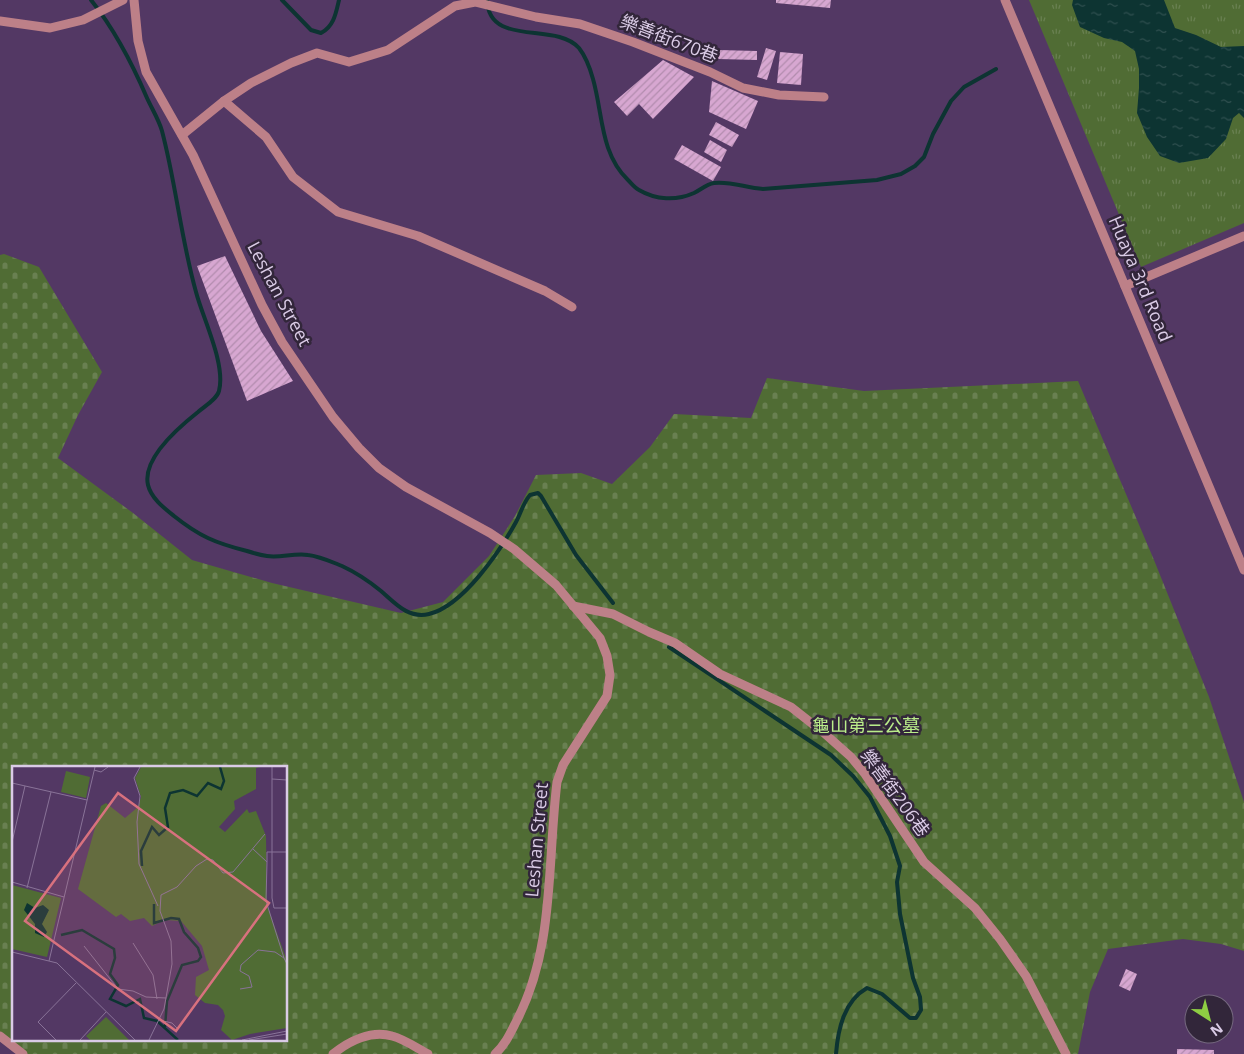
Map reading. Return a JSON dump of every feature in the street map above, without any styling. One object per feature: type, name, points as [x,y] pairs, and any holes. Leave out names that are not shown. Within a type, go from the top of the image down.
[{"type":"street","points":[[0,20],[50,28],[83,20],[123,0]]},
{"type":"street","name":"Leshan Street","points":[[134,0],[138,41],[146,72],[193,155],[262,304],[278,334],[333,417],[358,448],[379,468],[406,487],[490,533],[514,549],[556,585],[600,638],[607,656],[610,675],[608,696],[563,765],[557,782],[546,923],[537,970],[522,1010],[503,1046],[495,1054]]},
{"type":"street","name":"Huaya 3rd Road","points":[[1005,0],[1244,570]]},
{"type":"street","name":"樂善街670巷","points":[[182,135],[224,101],[251,83],[291,63],[317,54],[350,62],[388,50],[455,6],[475,2],[536,17],[580,24],[667,55],[710,72],[743,88],[779,96],[824,97]]},
{"type":"street","points":[[224,101],[266,137],[293,177],[338,212],[418,236],[545,291],[572,307]]},
{"type":"street","points":[[1125,286],[1244,236]]},
{"type":"street","name":"樂善街206巷","points":[[573,606],[613,614],[675,643],[720,674],[791,708],[824,733],[865,774],[924,862],[975,908],[1000,939],[1026,976],[1066,1054]]},
{"type":"street","points":[[0,1036],[23,1054]]},
{"type":"street","points":[[333,1054],[345,1045],[366,1036],[391,1036],[428,1054]]},
{"type":"green space","points":[[1029,0],[1244,0],[1244,223],[1141,267]]},
{"type":"green space","name":"龜山第三公墓","points":[[4,254],[39,267],[102,372],[78,415],[58,458],[133,513],[192,560],[272,583],[401,613],[443,602],[489,556],[515,516],[536,475],[581,473],[612,484],[650,447],[674,414],[751,418],[767,378],[864,391],[1078,381],[1154,560],[1209,697],[1244,802],[1244,951],[1221,944],[1183,939],[1108,949],[1090,992],[1078,1054],[17,1054],[0,1032],[0,255]]},
{"type":"water","points":[[1073,0],[1164,0],[1175,28],[1196,35],[1221,47],[1244,46],[1244,118],[1239,113],[1233,118],[1226,139],[1208,158],[1179,163],[1160,156],[1147,137],[1137,113],[1139,69],[1135,51],[1122,42],[1104,38],[1080,27],[1072,5]]},
{"type":"building","points":[[776,0],[831,0],[830,8],[776,3]]},
{"type":"building","points":[[766,48],[776,51],[767,80],[757,77]]},
{"type":"building","points":[[719,50],[757,51],[757,60],[718,59]]},
{"type":"building","points":[[780,52],[803,54],[801,85],[777,83]]},
{"type":"building","points":[[663,60],[694,77],[653,119],[639,104],[627,116],[614,102]]},
{"type":"building","points":[[712,81],[758,101],[746,129],[709,112]]},
{"type":"building","points":[[716,122],[739,135],[732,147],[709,135]]},
{"type":"building","points":[[710,140],[727,150],[721,162],[704,152]]},
{"type":"building","points":[[682,145],[721,167],[713,181],[674,159]]},
{"type":"building","points":[[225,256],[261,331],[293,381],[247,401],[197,266]]},
{"type":"building","points":[[1126,969],[1137,974],[1130,991],[1119,986]]},
{"type":"building","points":[[1177,1049],[1214,1050],[1214,1054],[1177,1054]]},
{"type":"waterway","points":[[91,0],[108,23],[122,47],[161,127],[191,272],[199,303],[217,355],[219,368],[219,391],[216,397],[172,435],[156,454],[148,475],[148,485],[155,498],[166,510],[183,523],[208,538],[264,556],[303,555],[325,559],[362,577],[402,609],[421,615],[442,609],[467,589],[490,562],[516,522],[530,495],[538,493],[576,555],[613,603]]},
{"type":"waterway","points":[[282,0],[311,30],[321,33],[332,23],[339,0]]},
{"type":"waterway","points":[[487,0],[491,15],[499,24],[511,29],[555,36],[568,40],[579,48],[586,59],[592,75],[607,145],[612,158],[636,188],[652,196],[666,198],[687,196],[714,183],[763,189],[877,180],[901,174],[915,166],[924,157],[933,134],[951,101],[964,87],[996,69]]},
{"type":"waterway","points":[[669,647],[831,755],[853,776],[870,797],[890,836],[900,866],[897,882],[900,914],[913,978],[920,997],[921,1010],[916,1018],[910,1018],[882,994],[867,988],[853,1000],[844,1016],[838,1035],[836,1054]]}]
